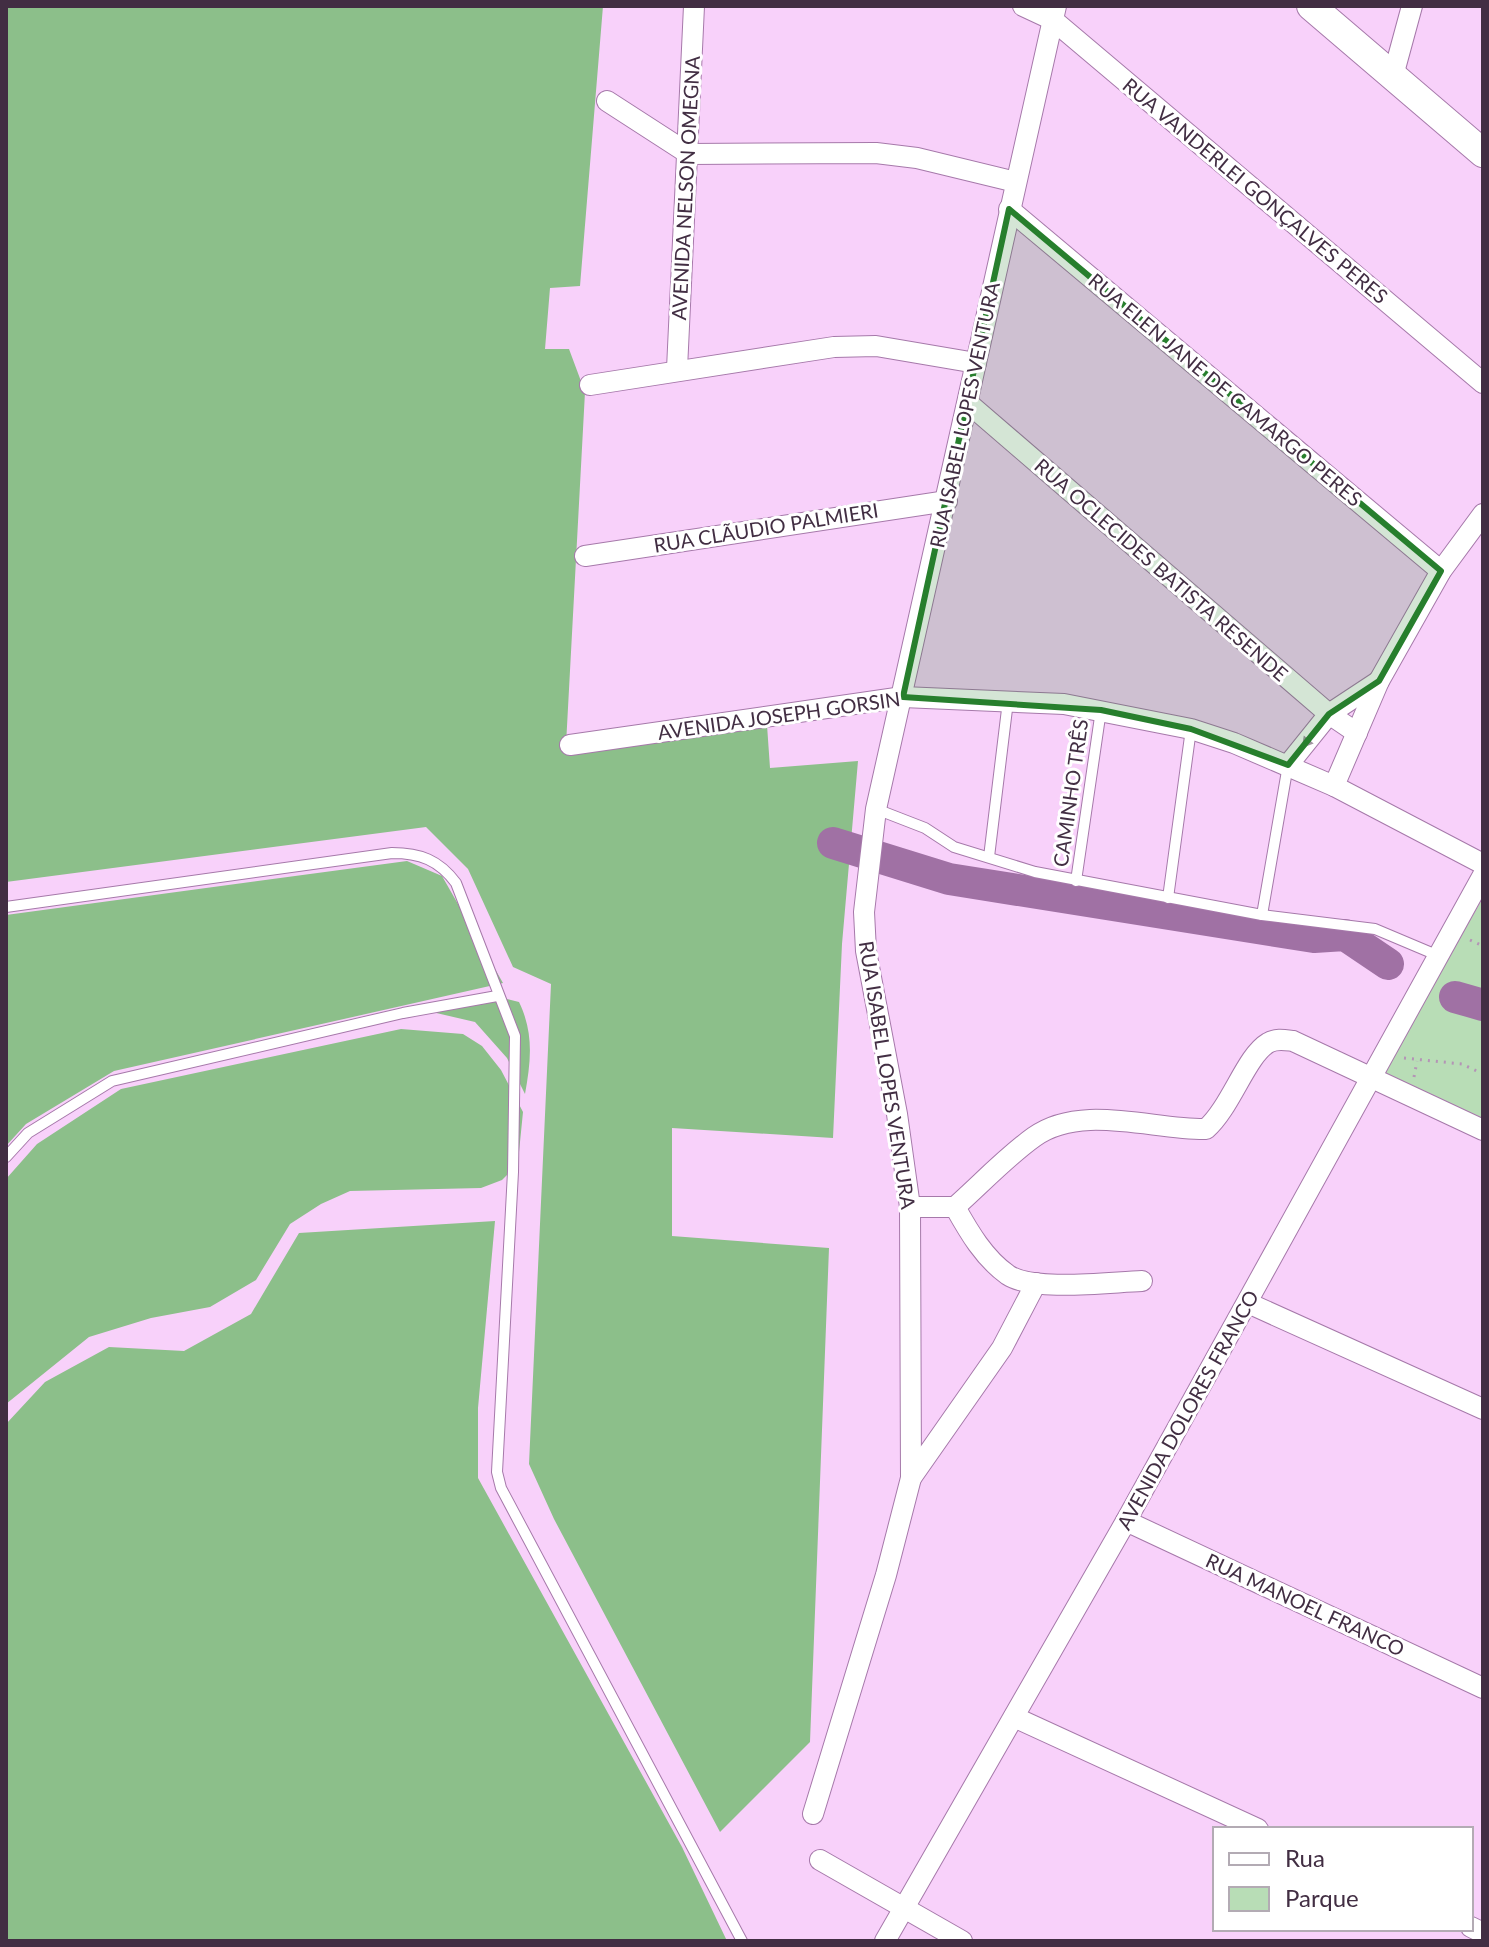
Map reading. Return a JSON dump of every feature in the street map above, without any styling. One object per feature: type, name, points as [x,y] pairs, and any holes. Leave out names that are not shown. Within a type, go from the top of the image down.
[{"type":"main road","points":[[1311,6],[1483,153]]},
{"type":"street","name":"AVENIDA NELSON OMEGNA","points":[[677,369],[694,6]]},
{"type":"street","name":"RUA VANDERLEI GONÇALVES PERES","points":[[1023,6],[1054,13],[1483,383]]},
{"type":"street","points":[[1393,76],[1412,6]]},
{"type":"street","name":"RUA ISABEL LOPES VENTURA","points":[[813,1814],[886,1575],[911,1478],[910,1207],[897,1114],[866,951],[864,912],[875,819],[1054,13]]},
{"type":"street","points":[[607,101],[689,154],[876,153],[917,158],[1016,182]]},
{"type":"street","name":"RUA ELEN JANE DE CAMARGO PERES","points":[[1009,209],[1441,571]]},
{"type":"street","points":[[590,385],[677,369],[834,347],[876,346],[976,363]]},
{"type":"street","name":"RUA OCLECIDES BATISTA RESENDE","points":[[968,403],[1329,714],[1357,733]]},
{"type":"street","name":"RUA CLÃUDIO PALMIERI","points":[[585,556],[947,501]]},
{"type":"street","points":[[1334,786],[1379,681],[1441,571],[1483,514]]},
{"type":"street","points":[[1288,765],[1329,714],[1379,681]]},
{"type":"street","name":"AVENIDA JOSEPH GORSIN","points":[[570,745],[903,697],[1008,701],[1101,710],[1191,729],[1288,765],[1483,864]]},
{"type":"street","name":"AVENIDA DOLORES FRANCO","points":[[885,1941],[1126,1521],[1483,875]]},
{"type":"street","points":[[910,1207],[955,1207],[1036,1135],[1063,1124],[1095,1120],[1206,1129],[1222,1115],[1249,1067],[1267,1043],[1279,1039],[1293,1041],[1483,1130]]},
{"type":"street","points":[[955,1207],[973,1238],[1011,1277],[1036,1283],[1142,1281]]},
{"type":"street","points":[[911,1478],[1002,1348],[1036,1283]]},
{"type":"street","points":[[1248,1303],[1483,1409]]},
{"type":"street","name":"RUA MANOEL FRANCO","points":[[1126,1521],[1483,1688]]},
{"type":"street","points":[[1014,1717],[1254,1827]]},
{"type":"street","points":[[820,1860],[962,1941]]},
{"type":"lane","points":[[989,857],[1008,701]]},
{"type":"lane","name":"CAMINHO TRÊS","points":[[1076,881],[1101,710]]},
{"type":"lane","points":[[1168,898],[1191,729]]},
{"type":"lane","points":[[1262,915],[1288,765]]},
{"type":"lane","points":[[875,819],[925,828],[954,847],[1076,881],[1262,915],[1375,929],[1439,956]]},
{"type":"lane","points":[[6,907],[412,853],[444,867],[456,883],[497,996],[511,1019],[515,1036],[513,1172],[499,1480],[742,1941]]},
{"type":"lane","points":[[6,1157],[28,1133],[112,1081],[403,1013],[497,996]]},
{"type":"path","points":[[1417,1061],[1462,1064],[1483,1074]]},
{"type":"highlighted area","points":[[1009,209],[1441,571],[1379,681],[1329,714],[1288,765],[1191,729],[1101,710],[903,697]]},
{"type":"green space","points":[[6,6],[603,6],[580,286],[550,288],[545,349],[569,349],[585,392],[566,745],[767,725],[770,768],[858,761],[842,944],[833,1138],[672,1128],[672,1236],[829,1248],[810,1742],[720,1832],[554,1519],[529,1464],[551,984],[513,967],[468,869],[426,827],[6,882]]},
{"type":"green space","points":[[407,861],[442,876],[503,983],[114,1071],[26,1124],[6,1146],[6,915]]},
{"type":"green space","points":[[1483,898],[1483,1124],[1379,1076]]},
{"type":"green space","points":[[499,997],[519,1002],[527,1025],[530,1059],[525,1094],[507,1058],[475,1022],[432,1012]]},
{"type":"green space","points":[[401,1029],[463,1034],[482,1046],[501,1070],[523,1112],[519,1152],[512,1170],[502,1180],[481,1188],[350,1191],[321,1204],[290,1224],[256,1280],[210,1307],[151,1318],[89,1337],[6,1404],[6,1179],[37,1144],[121,1089]]},
{"type":"green space","points":[[495,1221],[478,1408],[478,1478],[682,1847],[727,1941],[6,1941],[6,1424],[45,1382],[109,1347],[184,1351],[251,1314],[299,1233]]},
{"type":"waterway","points":[[833,843],[949,879],[1314,937],[1345,935],[1388,964]]},
{"type":"waterway","points":[[1455,997],[1483,1005]]}]
